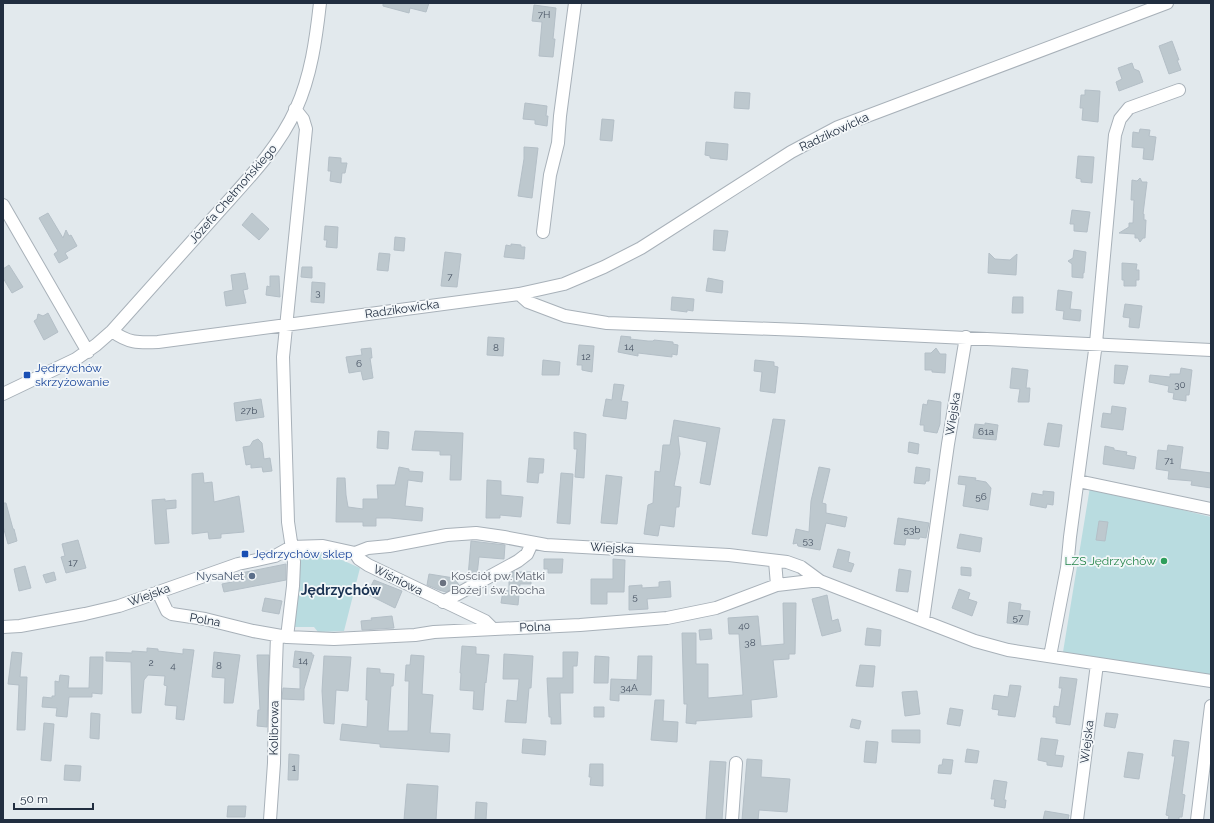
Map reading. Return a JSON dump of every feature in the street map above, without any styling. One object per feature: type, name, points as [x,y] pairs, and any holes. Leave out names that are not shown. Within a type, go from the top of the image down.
[{"type":"street","name":"Józefa Chełmońskiego","points":[[3,394],[88,352],[112,331],[241,187],[265,158],[276,143],[295,109],[305,84],[312,59],[320,3]]},
{"type":"street","points":[[543,232],[550,175],[558,143],[560,116],[575,3]]},
{"type":"street","name":"Radzikowicka","points":[[112,331],[122,338],[143,343],[519,294],[564,284],[604,267],[647,244],[791,152],[838,128],[1167,3]]},
{"type":"street","points":[[1050,656],[1067,568],[1096,343],[1115,135],[1120,119],[1129,108],[1179,90]]},
{"type":"street","points":[[282,637],[293,586],[294,562],[288,522],[283,357],[306,129],[303,119],[295,109]]},
{"type":"street","points":[[3,205],[88,352]]},
{"type":"street","points":[[519,294],[528,302],[565,316],[607,323],[966,337],[1211,350]]},
{"type":"street","name":"Wiejska","points":[[923,620],[947,452],[966,337]]},
{"type":"street","points":[[1078,481],[1211,509]]},
{"type":"street","name":"Wiejska","points":[[3,627],[20,626],[119,606],[238,564],[274,556],[291,548],[323,546],[355,553],[368,548],[389,546],[447,535],[483,534],[532,543],[553,545],[729,555],[787,562],[801,567],[820,581],[994,647],[1211,681]]},
{"type":"street","points":[[444,602],[518,561],[527,554],[532,543]]},
{"type":"street","name":"Wiśniowa","points":[[355,553],[359,559],[368,566],[485,621],[494,629]]},
{"type":"street","points":[[775,560],[777,585]]},
{"type":"street","name":"Polna","points":[[158,592],[167,611],[172,614],[216,621],[282,637],[340,639],[415,635],[434,632],[604,624],[667,618],[716,608],[777,585],[820,581]]},
{"type":"street","name":"Kolibrowa","points":[[270,820],[274,764],[275,692],[282,637]]},
{"type":"street","name":"Wiejska","points":[[1077,820],[1097,664]]},
{"type":"street","points":[[1197,820],[1211,706]]},
{"type":"street","points":[[732,820],[736,763]]},
{"type":"shaded area","name":"LZS Jędrzychów","points":[[1090,487],[1211,517],[1211,675],[1063,652]]},
{"type":"shaded area","points":[[324,552],[360,568],[344,631],[318,632],[314,627],[294,627],[300,555]]},
{"type":"building","points":[[383,3],[429,3],[426,12],[410,8],[409,13],[383,6]]},
{"type":"building","points":[[534,5],[556,8],[553,57],[539,56],[542,22],[532,21]]},
{"type":"building","points":[[1172,41],[1181,70],[1169,74],[1159,46]]},
{"type":"building","points":[[1132,63],[1134,69],[1139,71],[1143,82],[1119,91],[1116,82],[1122,79],[1118,68]]},
{"type":"building","points":[[1085,90],[1100,91],[1098,122],[1082,120],[1083,108],[1080,108],[1081,95],[1085,95]]},
{"type":"building","points":[[735,92],[750,93],[749,109],[734,108]]},
{"type":"building","points":[[525,103],[547,106],[547,126],[535,124],[535,120],[523,119]]},
{"type":"building","points":[[602,119],[614,120],[612,141],[600,140]]},
{"type":"building","points":[[1140,129],[1150,130],[1149,136],[1156,137],[1153,160],[1143,159],[1144,148],[1132,147],[1133,132],[1139,133]]},
{"type":"building","points":[[706,142],[728,144],[727,160],[710,158],[710,156],[705,155]]},
{"type":"building","points":[[524,147],[538,148],[532,198],[518,196],[524,159]]},
{"type":"building","points":[[1078,156],[1094,157],[1092,183],[1081,182],[1081,179],[1076,178]]},
{"type":"building","points":[[329,157],[341,158],[341,163],[347,163],[345,173],[342,173],[341,183],[330,181],[331,171],[328,171]]},
{"type":"building","points":[[1140,178],[1142,182],[1147,182],[1143,214],[1144,220],[1146,220],[1145,238],[1143,238],[1140,242],[1138,238],[1135,238],[1135,234],[1119,233],[1129,227],[1129,223],[1133,223],[1134,200],[1131,200],[1132,180],[1137,181]]},
{"type":"building","points":[[1072,210],[1090,212],[1087,232],[1074,231],[1074,224],[1070,224]]},
{"type":"building","points":[[48,213],[63,238],[66,230],[69,236],[71,235],[77,246],[65,253],[68,258],[59,263],[54,254],[58,251],[39,218]]},
{"type":"building","points":[[252,213],[269,229],[259,240],[242,225]]},
{"type":"building","points":[[325,226],[338,227],[337,248],[326,247],[327,240],[324,240]]},
{"type":"building","points":[[714,230],[728,231],[725,251],[713,250]]},
{"type":"building","points":[[395,237],[405,238],[404,251],[394,250]]},
{"type":"building","points":[[511,244],[525,247],[524,259],[504,257],[506,245],[511,246]]},
{"type":"building","points":[[1074,250],[1086,252],[1083,278],[1072,277],[1072,264],[1068,261],[1073,258]]},
{"type":"building","points":[[445,252],[461,254],[457,287],[441,286]]},
{"type":"building","points":[[379,253],[390,254],[388,271],[377,270]]},
{"type":"building","points":[[989,253],[995,259],[1010,260],[1017,254],[1016,275],[988,273]]},
{"type":"building","points":[[1122,263],[1137,264],[1136,270],[1139,270],[1139,280],[1136,280],[1136,286],[1124,286],[1124,280],[1122,280]]},
{"type":"building","points":[[9,265],[23,287],[12,293],[3,278],[3,269]]},
{"type":"building","points":[[302,267],[312,267],[312,278],[301,277]]},
{"type":"building","points":[[245,273],[248,289],[243,290],[246,303],[226,306],[224,292],[233,290],[231,275]]},
{"type":"building","points":[[270,276],[279,276],[280,297],[266,295],[267,286],[270,287]]},
{"type":"building","points":[[708,278],[723,281],[722,293],[706,291]]},
{"type":"building","points":[[312,282],[325,283],[324,303],[311,302]]},
{"type":"building","points":[[1058,290],[1072,292],[1070,309],[1081,310],[1080,321],[1063,319],[1064,311],[1056,310]]},
{"type":"building","points":[[672,297],[694,299],[693,311],[687,310],[687,312],[671,310]]},
{"type":"building","points":[[1013,297],[1023,297],[1023,313],[1012,313]]},
{"type":"building","points":[[1125,304],[1142,306],[1139,328],[1129,327],[1130,318],[1123,317]]},
{"type":"building","points":[[48,313],[58,332],[44,340],[34,321],[37,319],[38,314],[43,316]]},
{"type":"building","points":[[621,336],[631,337],[630,339],[673,342],[673,344],[678,345],[677,355],[672,354],[672,357],[638,353],[638,356],[618,352]]},
{"type":"building","points":[[488,337],[504,338],[503,356],[487,355]]},
{"type":"building","points":[[579,345],[594,346],[592,372],[582,370],[582,365],[577,365]]},
{"type":"building","points":[[371,348],[372,358],[370,358],[373,378],[363,380],[361,371],[349,373],[346,357],[362,355],[361,349]]},
{"type":"building","points":[[936,348],[940,354],[946,354],[945,373],[925,370],[925,353],[931,353]]},
{"type":"building","points":[[543,360],[560,362],[559,375],[542,375]]},
{"type":"building","points":[[755,360],[774,362],[774,366],[778,367],[775,393],[760,391],[762,372],[754,371]]},
{"type":"building","points":[[1115,365],[1128,366],[1124,384],[1114,383]]},
{"type":"building","points":[[1012,368],[1028,370],[1026,388],[1030,388],[1029,402],[1018,402],[1020,389],[1010,388]]},
{"type":"building","points":[[1181,368],[1192,370],[1189,395],[1186,395],[1186,401],[1173,399],[1174,393],[1168,392],[1169,386],[1149,382],[1150,375],[1170,377],[1170,374],[1180,374]]},
{"type":"building","points":[[614,384],[624,385],[621,401],[628,402],[626,419],[603,416],[606,399],[612,400]]},
{"type":"building","points":[[261,399],[264,417],[236,421],[234,403]]},
{"type":"building","points":[[928,400],[941,402],[940,424],[937,433],[924,431],[924,425],[920,425],[923,404],[927,405]]},
{"type":"building","points":[[1112,406],[1126,408],[1123,430],[1101,427],[1103,413],[1111,414]]},
{"type":"building","points":[[773,419],[785,420],[767,536],[752,534]]},
{"type":"building","points":[[674,420],[720,428],[710,485],[700,483],[707,442],[678,436],[680,454],[674,486],[681,487],[679,507],[676,507],[674,527],[660,525],[658,536],[644,534],[648,505],[653,503],[655,471],[660,472],[663,445],[670,445]]},
{"type":"building","points":[[985,423],[998,425],[996,440],[973,438],[975,424],[985,425]]},
{"type":"building","points":[[1048,423],[1062,425],[1059,447],[1044,445]]},
{"type":"building","points":[[378,431],[389,432],[388,449],[377,448]]},
{"type":"building","points":[[415,431],[463,433],[461,480],[450,480],[451,455],[440,455],[440,451],[412,450]]},
{"type":"building","points":[[574,432],[586,434],[584,478],[575,477],[577,449],[574,449]]},
{"type":"building","points":[[258,439],[262,443],[264,459],[270,458],[272,471],[263,472],[262,467],[251,468],[251,464],[246,465],[243,447],[250,446],[253,441]]},
{"type":"building","points":[[909,442],[919,444],[918,454],[908,452]]},
{"type":"building","points":[[1168,445],[1183,447],[1180,469],[1211,473],[1211,488],[1191,485],[1192,481],[1168,479],[1169,471],[1156,469],[1158,450],[1167,451]]},
{"type":"building","points":[[1105,446],[1114,448],[1114,450],[1127,452],[1126,455],[1136,457],[1134,469],[1103,464]]},
{"type":"building","points":[[529,458],[544,459],[543,473],[539,473],[538,483],[527,482]]},
{"type":"building","points":[[399,467],[409,469],[409,471],[423,472],[422,482],[408,480],[405,506],[423,508],[422,521],[376,518],[376,526],[363,526],[363,522],[336,522],[337,478],[345,478],[348,507],[363,509],[363,499],[378,499],[377,485],[395,485]]},
{"type":"building","points":[[819,467],[830,469],[822,503],[826,504],[826,513],[847,517],[845,527],[826,523],[820,550],[798,546],[797,543],[793,544],[796,529],[809,532],[811,501]]},
{"type":"building","points":[[916,467],[930,469],[929,481],[926,481],[925,484],[914,483]]},
{"type":"building","points":[[203,473],[204,483],[212,482],[214,502],[239,496],[244,532],[221,534],[221,538],[209,539],[208,532],[192,534],[192,474]]},
{"type":"building","points":[[561,473],[573,474],[570,524],[557,523]]},
{"type":"building","points":[[606,475],[622,477],[617,524],[601,523]]},
{"type":"building","points":[[959,476],[976,478],[975,480],[986,482],[991,488],[988,510],[963,506],[966,485],[958,484]]},
{"type":"building","points":[[487,480],[501,481],[501,495],[523,497],[521,517],[500,515],[500,518],[486,518]]},
{"type":"building","points":[[1043,491],[1054,492],[1053,505],[1047,504],[1046,508],[1030,505],[1032,493],[1043,495]]},
{"type":"building","points":[[165,499],[165,501],[176,500],[176,508],[166,509],[169,543],[155,544],[152,500]]},
{"type":"building","points":[[3,503],[6,503],[17,541],[8,544],[3,526]]},
{"type":"building","points":[[898,518],[929,523],[926,538],[906,538],[905,545],[894,544]]},
{"type":"building","points":[[1099,521],[1108,522],[1105,541],[1096,540]]},
{"type":"building","points":[[960,534],[982,538],[980,552],[957,548]]},
{"type":"building","points":[[78,540],[86,568],[66,573],[61,557],[65,556],[62,544]]},
{"type":"building","points":[[471,541],[505,545],[504,559],[479,557],[477,575],[468,577]]},
{"type":"building","points":[[838,549],[850,552],[848,562],[854,564],[851,572],[833,567]]},
{"type":"building","points":[[544,559],[563,559],[562,573],[548,573],[548,569],[544,569]]},
{"type":"building","points":[[613,559],[625,560],[624,592],[607,592],[607,604],[591,604],[591,579],[613,579]]},
{"type":"building","points":[[286,564],[286,580],[224,592],[222,584],[232,582],[231,575]]},
{"type":"building","points":[[25,566],[31,588],[19,591],[14,569]]},
{"type":"building","points":[[961,567],[971,568],[971,576],[961,575]]},
{"type":"building","points":[[899,569],[911,571],[908,592],[896,591]]},
{"type":"building","points":[[54,572],[56,580],[46,583],[43,575]]},
{"type":"building","points":[[514,572],[531,572],[531,584],[520,584],[518,605],[501,603],[503,590],[509,591],[509,574]]},
{"type":"building","name":"Kościół pw. Matki Bożej i św. Rocha","points":[[429,574],[454,578],[459,585],[446,592],[439,590],[427,585]]},
{"type":"building","points":[[374,580],[402,591],[395,608],[367,594]]},
{"type":"building","points":[[670,581],[671,597],[647,599],[648,609],[629,610],[629,586],[642,585],[642,588],[659,587],[659,582]]},
{"type":"building","points":[[959,589],[970,593],[968,599],[977,602],[972,616],[952,608]]},
{"type":"building","points":[[827,595],[832,621],[838,619],[841,631],[822,636],[812,599]]},
{"type":"building","points":[[265,598],[282,601],[279,614],[262,611]]},
{"type":"building","points":[[1009,602],[1021,604],[1020,610],[1030,611],[1028,625],[1007,623]]},
{"type":"building","points":[[783,603],[796,603],[795,654],[789,654],[789,659],[773,660],[777,697],[751,700],[752,717],[696,721],[696,724],[686,723],[687,704],[684,704],[682,633],[696,633],[696,664],[708,664],[708,698],[743,695],[739,634],[729,634],[728,618],[758,616],[761,646],[784,644]]},
{"type":"building","points":[[392,616],[394,628],[362,630],[361,621],[372,620],[371,618]]},
{"type":"building","points":[[867,628],[881,630],[880,646],[865,645]]},
{"type":"building","points":[[711,629],[712,639],[700,640],[699,630]]},
{"type":"building","points":[[462,646],[476,647],[476,654],[489,655],[483,710],[473,709],[474,691],[460,690]]},
{"type":"building","points":[[147,648],[183,654],[183,649],[194,650],[184,720],[176,719],[177,706],[165,705],[167,686],[164,685],[165,676],[148,675],[144,680],[141,713],[132,713],[131,662],[106,661],[106,652],[147,652]]},
{"type":"building","points":[[295,651],[312,653],[312,655],[314,655],[304,689],[304,700],[282,699],[283,688],[300,689],[300,668],[293,667]]},
{"type":"building","points":[[12,652],[22,653],[20,677],[27,677],[25,730],[17,730],[19,685],[8,684]]},
{"type":"building","points":[[214,652],[240,655],[233,703],[224,703],[225,678],[212,677]]},
{"type":"building","points":[[563,652],[578,652],[577,666],[573,666],[573,693],[560,693],[561,724],[551,724],[551,717],[549,717],[547,678],[563,678]]},
{"type":"building","points":[[504,654],[533,656],[531,688],[529,688],[526,723],[505,722],[507,700],[517,701],[519,679],[503,679]]},
{"type":"building","points":[[257,655],[269,655],[267,727],[257,726],[258,710],[260,710]]},
{"type":"building","points":[[411,655],[424,656],[422,694],[433,695],[430,733],[450,734],[449,752],[380,747],[380,744],[340,740],[342,724],[367,727],[367,668],[380,669],[380,673],[394,674],[393,686],[391,686],[388,731],[408,731],[409,681],[405,681],[406,665],[410,665]]},
{"type":"building","points":[[324,656],[351,657],[348,691],[336,690],[334,724],[324,723],[322,691]]},
{"type":"building","points":[[595,656],[609,657],[608,683],[594,683]]},
{"type":"building","points":[[638,656],[652,656],[651,695],[619,694],[619,701],[610,700],[611,679],[637,680]]},
{"type":"building","points":[[90,657],[103,657],[102,694],[92,693],[92,697],[69,697],[67,717],[56,716],[57,708],[42,707],[43,697],[52,698],[52,696],[55,696],[55,681],[59,682],[60,675],[69,676],[68,688],[89,688]]},
{"type":"building","points":[[860,665],[875,666],[873,687],[856,686]]},
{"type":"building","points":[[1060,677],[1077,679],[1070,725],[1056,723],[1056,717],[1053,717],[1054,706],[1059,707],[1062,688],[1059,688]]},
{"type":"building","points":[[1010,685],[1021,686],[1015,717],[998,715],[999,710],[992,709],[994,695],[1008,697]]},
{"type":"building","points":[[917,691],[920,714],[905,716],[902,692]]},
{"type":"building","points":[[655,700],[664,700],[663,721],[678,722],[677,742],[651,740]]},
{"type":"building","points":[[594,707],[604,707],[604,717],[594,717]]},
{"type":"building","points":[[950,708],[963,710],[960,726],[947,724]]},
{"type":"building","points":[[91,713],[100,714],[99,739],[90,738]]},
{"type":"building","points":[[1106,713],[1118,714],[1115,728],[1104,726]]},
{"type":"building","points":[[852,719],[861,721],[859,729],[850,727]]},
{"type":"building","points":[[44,723],[54,724],[51,761],[41,760]]},
{"type":"building","points":[[892,730],[920,730],[920,743],[892,742]]},
{"type":"building","points":[[1041,738],[1058,740],[1055,755],[1064,756],[1062,767],[1047,765],[1047,762],[1038,760]]},
{"type":"building","points":[[523,739],[546,741],[545,755],[522,753]]},
{"type":"building","points":[[1174,740],[1189,742],[1182,794],[1185,795],[1182,817],[1179,817],[1179,820],[1168,820],[1169,816],[1166,815],[1175,756],[1172,756]]},
{"type":"building","points":[[866,741],[878,742],[876,763],[864,762]]},
{"type":"building","points":[[967,749],[979,751],[977,763],[965,762]]},
{"type":"building","points":[[1128,752],[1143,754],[1139,779],[1124,777]]},
{"type":"building","points":[[289,754],[299,755],[298,780],[288,780]]},
{"type":"building","points":[[747,759],[762,760],[761,777],[790,779],[787,812],[759,810],[758,820],[742,820]]},
{"type":"building","points":[[943,759],[953,760],[951,774],[938,773],[939,765],[942,765]]},
{"type":"building","points":[[710,761],[726,762],[722,820],[706,820]]},
{"type":"building","points":[[590,764],[603,764],[603,786],[590,785]]},
{"type":"building","points":[[65,765],[81,766],[80,781],[64,780]]},
{"type":"building","points":[[994,780],[1007,782],[1004,800],[1006,800],[1005,808],[994,806],[995,799],[991,799]]},
{"type":"building","points":[[407,784],[438,786],[436,820],[404,820]]},
{"type":"building","points":[[476,802],[487,803],[486,820],[475,820]]},
{"type":"building","points":[[228,806],[246,806],[245,817],[227,817]]},
{"type":"building","points":[[1045,811],[1069,815],[1068,820],[1043,820]]},
{"type":"place","name":"Jędrzychów skrzyżowanie","points":[[27,375]]},
{"type":"place","name":"Jędrzychów sklep","points":[[245,554]]},
{"type":"place","name":"LZS Jędrzychów","points":[[1164,561]]},
{"type":"place","name":"NysaNet","points":[[252,576]]},
{"type":"place","name":"Kościół pw. Matki Bożej i św. Rocha","points":[[443,583]]},
{"type":"district","name":"Jędrzychów","points":[[341,590]]}]
